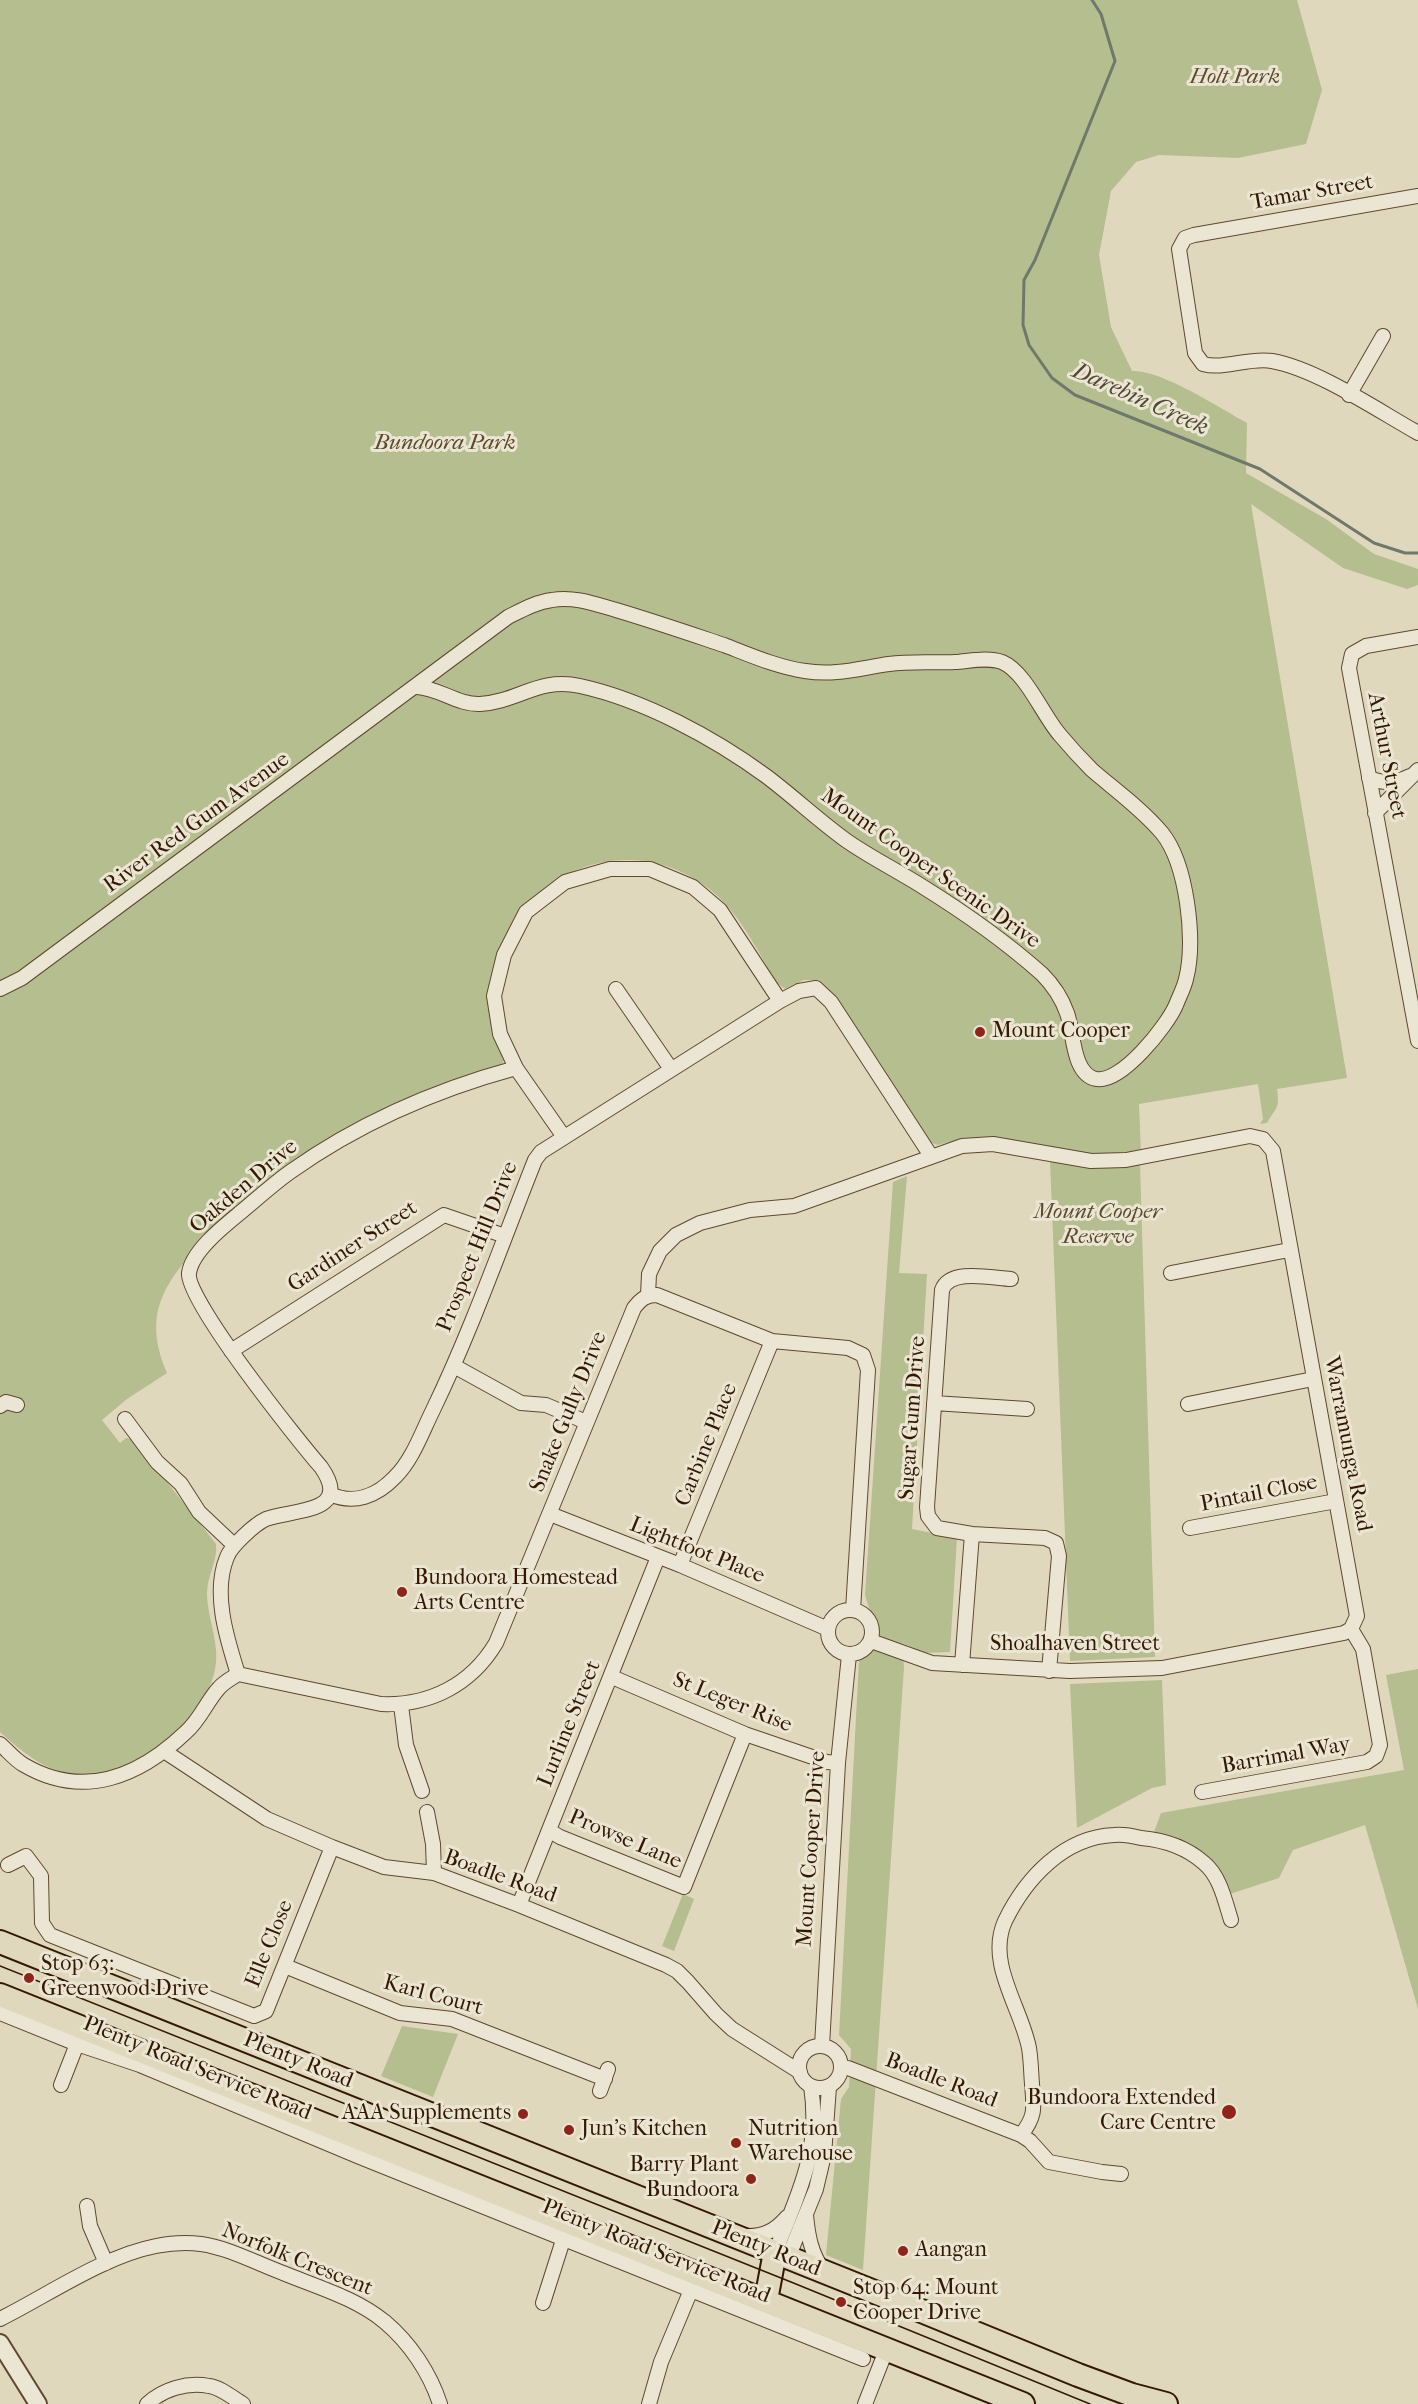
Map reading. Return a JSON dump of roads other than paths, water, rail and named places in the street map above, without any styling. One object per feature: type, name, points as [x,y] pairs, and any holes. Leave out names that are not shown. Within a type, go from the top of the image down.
[{"type":"highway","name":"Plenty Road","points":[[0,1942],[1099,2384],[1132,2396],[1166,2404]]},
{"type":"highway","points":[[2,2001],[467,2190],[766,2300],[1023,2404]]},
{"type":"highway","points":[[766,2300],[781,2255]]},
{"type":"street","name":"Tamar Street","points":[[1418,196],[1214,231],[1185,238],[1179,249],[1195,353],[1203,364],[1210,366],[1270,360],[1303,369],[1418,433]]},
{"type":"street","points":[[1349,395],[1383,336]]},
{"type":"street","name":"Mount Cooper Scenic Drive","points":[[564,599],[583,600],[805,672],[833,674],[891,664],[998,661],[1019,676],[1056,730],[1088,766],[1143,814],[1172,847],[1183,889],[1190,948],[1186,980],[1173,1012],[1153,1040],[1118,1072],[1099,1080],[1090,1077],[1082,1069],[1078,1060],[1070,1019],[1063,1002],[1043,975],[982,927],[923,886],[849,842],[766,776],[730,752],[649,709],[588,688],[554,683],[493,703],[471,704],[417,687],[508,617],[530,606],[564,599]]},
{"type":"street","name":"Arthur Street","points":[[1418,637],[1361,648],[1352,654],[1349,660],[1350,681],[1418,1041]]},
{"type":"street","name":"River Red Gum Avenue","points":[[0,989],[22,978],[417,687]]},
{"type":"street","points":[[1369,778],[1379,782],[1392,782],[1416,772]]},
{"type":"street","points":[[1376,813],[1416,772]]},
{"type":"street","points":[[564,1137],[516,1068],[500,1034],[494,996],[504,956],[526,912],[565,882],[610,869],[650,870],[693,887],[720,910],[780,1001]]},
{"type":"street","name":"Prospect Hill Drive","points":[[330,1494],[345,1499],[362,1499],[396,1477],[410,1458],[454,1366],[535,1160],[541,1152],[780,1001],[799,991],[816,988],[831,1002],[931,1156]]},
{"type":"street","points":[[616,989],[671,1069]]},
{"type":"street","name":"Oakden Drive","points":[[330,1494],[329,1478],[231,1351],[193,1292],[188,1275],[194,1257],[228,1223],[289,1173],[339,1140],[403,1107],[468,1082],[516,1068]]},
{"type":"street","name":"Snake Gully Drive","points":[[238,1674],[381,1704],[401,1704],[447,1691],[473,1673],[496,1643],[634,1308],[648,1295],[649,1274],[660,1251],[676,1235],[700,1223],[750,1210],[794,1206],[962,1146],[993,1144],[1090,1161],[1126,1160],[1250,1136],[1263,1139]]},
{"type":"street","name":"Warramunga Road","points":[[1263,1139],[1273,1151],[1289,1250],[1357,1616],[1351,1629]]},
{"type":"street","name":"Gardiner Street","points":[[231,1351],[444,1215],[505,1236]]},
{"type":"street","points":[[1172,1272],[1289,1250]]},
{"type":"street","name":"Sugar Gum Drive","points":[[1011,1279],[959,1276],[954,1277],[944,1286],[927,1507],[928,1516],[938,1528],[972,1534],[1045,1538],[1056,1543],[1059,1556],[1049,1671]]},
{"type":"street","points":[[648,1295],[660,1296],[772,1341],[848,1348],[863,1355],[868,1370],[854,1610]]},
{"type":"street","name":"Carbine Place","points":[[680,1565],[772,1341]]},
{"type":"street","points":[[454,1366],[521,1403],[546,1405],[586,1422]]},
{"type":"street","points":[[1188,1404],[1313,1378]]},
{"type":"street","points":[[0,1406],[6,1402],[17,1405]]},
{"type":"street","points":[[934,1403],[1027,1409]]},
{"type":"street","points":[[125,1419],[157,1462],[181,1484],[199,1512],[234,1545]]},
{"type":"street","points":[[0,1744],[22,1764],[42,1774],[73,1783],[107,1780],[143,1766],[164,1751],[188,1731],[220,1686],[238,1674],[225,1630],[219,1596],[226,1558],[234,1545],[262,1520],[316,1509],[330,1494]]},
{"type":"street","name":"Pintail Close","points":[[1190,1528],[1336,1501]]},
{"type":"street","name":"Lightfoot Place","points":[[550,1514],[680,1565],[828,1629]]},
{"type":"street","points":[[962,1665],[972,1534]]},
{"type":"street","name":"Lurline Street","points":[[519,1905],[658,1557]]},
{"type":"street","points":[[854,1610],[870,1621],[871,1641],[863,1650],[849,1655],[834,1648],[828,1636],[828,1629],[830,1622],[840,1612],[854,1610]]},
{"type":"street","name":"Shoalhaven Street","points":[[871,1641],[932,1663],[1049,1671],[1162,1668],[1344,1633],[1351,1629]]},
{"type":"street","name":"Barrimal Way","points":[[1202,1792],[1367,1762],[1376,1756],[1380,1745],[1364,1649],[1351,1629]]},
{"type":"street","name":"Mount Cooper Drive","points":[[822,2046],[838,1763],[849,1655]]},
{"type":"street","name":"St Leger Rise","points":[[612,1677],[745,1734],[827,1762],[838,1763]]},
{"type":"street","points":[[401,1704],[406,1745],[422,1791]]},
{"type":"street","name":"Prowse Lane","points":[[550,1831],[684,1887],[745,1734]]},
{"type":"street","name":"Boadle Road","points":[[164,1751],[267,1819],[332,1847],[384,1867],[434,1873],[519,1905],[677,1971],[732,2029],[800,2072]]},
{"type":"street","points":[[427,1812],[433,1844],[434,1873]]},
{"type":"street","points":[[1021,2135],[1033,2116],[1029,2047],[1000,1960],[999,1942],[1002,1930],[1018,1899],[1038,1872],[1058,1853],[1079,1843],[1105,1836],[1116,1834],[1164,1840],[1205,1863],[1221,1888],[1231,1920]]},
{"type":"street","name":"Elle Close","points":[[8,1866],[26,1856],[41,1876],[42,1923],[50,1935],[254,2016],[266,2011],[332,1847]]},
{"type":"street","name":"Karl Court","points":[[285,1966],[400,2013],[452,2019],[604,2080]]},
{"type":"street","name":"Plenty Road Service Road","points":[[2,2001],[15,2019],[467,2190],[564,2237],[863,2359]]},
{"type":"street","points":[[61,2085],[76,2044]]},
{"type":"street","points":[[781,2255],[806,2213],[816,2189],[824,2156],[829,2087],[838,2079],[842,2068],[841,2061],[834,2050],[815,2046],[804,2054],[799,2066],[800,2072],[806,2083],[811,2086],[829,2087]]},
{"type":"street","points":[[773,2055],[804,2054]]},
{"type":"street","name":"Boadle Road","points":[[842,2068],[849,2068],[1021,2135],[1035,2145],[1049,2162],[1121,2174]]},
{"type":"street","points":[[781,2255],[791,2213],[805,2179],[811,2154],[814,2105],[811,2086]]},
{"type":"street","points":[[87,2206],[90,2226],[106,2263]]},
{"type":"street","points":[[733,2236],[768,2233],[779,2226],[791,2213]]},
{"type":"street","points":[[806,2213],[813,2252],[825,2273]]},
{"type":"street","points":[[543,2303],[564,2237]]},
{"type":"street","name":"Norfolk Crescent","points":[[0,2319],[106,2263],[136,2251],[159,2245],[189,2243],[202,2245],[238,2255],[368,2310],[399,2335],[421,2364],[440,2404]]},
{"type":"street","points":[[649,2404],[661,2362],[691,2290]]},
{"type":"street","points":[[832,2346],[855,2335]]},
{"type":"street","points":[[0,2343],[38,2404]]},
{"type":"street","points":[[865,2404],[887,2348]]},
{"type":"street","points":[[147,2404],[155,2397],[179,2386],[211,2385],[243,2404]]},
{"type":"waterway","name":"Darebin Creek","points":[[1092,0],[1101,14],[1115,61],[1035,260],[1024,280],[1023,325],[1029,345],[1052,378],[1075,395],[1260,469],[1374,543],[1405,553],[1418,553]]},
{"type":"tram line","points":[[0,1966],[1090,2404]]},
{"type":"place","name":"Mount Cooper","points":[[980,1032]]},
{"type":"place","name":"Bundoora Homestead Arts Centre","points":[[402,1592]]},
{"type":"place","name":"Stop 63: Greenwood Drive","points":[[29,1978]]},
{"type":"place","name":"Bundoora Extended Care Centre","points":[[1229,2112]]},
{"type":"place","name":"AAA Supplements","points":[[523,2114]]},
{"type":"place","name":"Jun's Kitchen","points":[[569,2130]]},
{"type":"place","name":"Nutrition Warehouse","points":[[736,2143]]},
{"type":"place","name":"Barry Plant Bundoora","points":[[751,2179]]},
{"type":"place","name":"Aangan","points":[[903,2251]]},
{"type":"place","name":"Stop 64: Mount Cooper Drive","points":[[841,2302]]},
{"type":"park label","name":"Holt Park","points":[[1235,78]]},
{"type":"park label","name":"Bundoora Park","points":[[445,444]]},
{"type":"park label","name":"Mount Cooper Reserve","points":[[1098,1226]]}]
